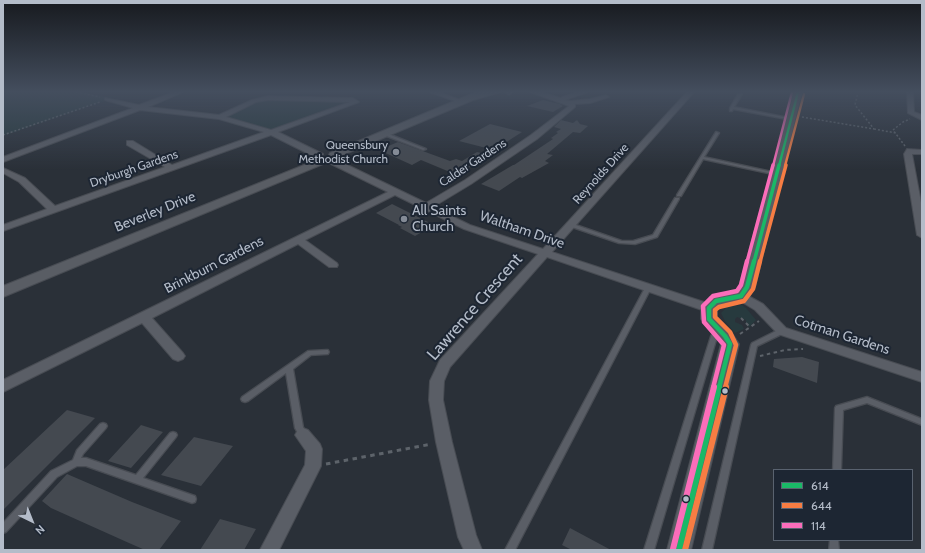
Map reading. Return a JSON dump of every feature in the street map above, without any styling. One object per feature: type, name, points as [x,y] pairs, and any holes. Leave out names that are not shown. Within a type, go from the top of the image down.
[{"type":"street","points":[[3,160],[116,118]]},
{"type":"street","name":"Waltham Drive","points":[[223,118],[273,133],[467,227],[544,254],[710,308]]},
{"type":"street","name":"Dryburgh Gardens","points":[[3,228],[314,118]]},
{"type":"street","name":"Beverley Drive","points":[[3,292],[424,118]]},
{"type":"street","name":"Calder Gardens","points":[[426,207],[468,182],[534,138],[560,118]]},
{"type":"street","name":"Reynolds Drive","points":[[544,254],[668,118]]},
{"type":"street","points":[[679,550],[730,344],[720,330],[709,319],[710,308],[716,301],[741,296],[747,287],[792,118]]},
{"type":"street","points":[[130,143],[172,168]]},
{"type":"street","points":[[916,151],[908,154],[922,235]]},
{"type":"street","points":[[3,170],[22,180],[53,210]]},
{"type":"street","name":"Brinkburn Gardens","points":[[3,386],[395,192]]},
{"type":"street","points":[[298,240],[333,265]]},
{"type":"street","name":"Lawrence Crescent","points":[[473,550],[467,537],[444,442],[436,400],[437,381],[445,364],[544,254]]},
{"type":"street","name":"Cotman Gardens","points":[[741,296],[759,307],[782,331],[922,377]]},
{"type":"street","points":[[144,317],[178,356]]},
{"type":"street","points":[[269,550],[313,466],[314,449],[303,435]]},
{"type":"lane","points":[[571,225],[621,242],[633,243],[655,236],[717,133]]},
{"type":"lane","points":[[385,134],[424,149]]},
{"type":"lane","points":[[702,158],[777,174]]},
{"type":"lane","points":[[510,550],[648,288]]},
{"type":"lane","points":[[649,550],[714,336],[720,330]]},
{"type":"lane","points":[[707,550],[754,345],[782,331]]},
{"type":"lane","points":[[245,399],[310,353],[326,352]]},
{"type":"lane","points":[[289,368],[299,428],[303,435]]},
{"type":"lane","points":[[837,469],[839,408],[867,400],[922,422]]},
{"type":"lane","points":[[76,462],[80,452],[103,426]]},
{"type":"lane","points":[[137,480],[173,435]]},
{"type":"lane","points":[[3,529],[54,474],[76,462],[86,462],[192,498]]},
{"type":"path","points":[[3,135],[53,118]]},
{"type":"path","points":[[798,118],[896,133],[916,151]]},
{"type":"path","points":[[865,118],[874,129]]},
{"type":"path","points":[[896,133],[894,130],[903,122],[917,118]]},
{"type":"path","points":[[741,318],[750,327]]},
{"type":"path","points":[[742,338],[740,334],[762,319]]},
{"type":"path","points":[[758,357],[785,350],[808,348]]},
{"type":"path","points":[[313,466],[444,442]]},
{"type":"green space","points":[[3,118],[55,118],[3,136]]},
{"type":"green space","points":[[230,118],[307,118],[273,130]]},
{"type":"green space","points":[[742,305],[756,320],[749,327],[746,324],[746,320],[737,317],[735,322],[742,325],[744,329],[735,333],[725,321],[721,313],[727,307]]},
{"type":"building","points":[[561,120],[573,123],[577,120],[580,124],[588,126],[580,133],[573,132],[547,154],[553,155],[545,161],[549,163],[522,178],[520,177],[499,191],[481,184],[514,165],[553,139],[551,138],[561,129],[554,127]]},
{"type":"building","points":[[490,124],[522,132],[494,150],[459,141]]},
{"type":"building","points":[[398,142],[450,161],[456,159],[462,161],[477,152],[489,155],[457,175],[421,160],[412,165],[379,150]]},
{"type":"building","name":"All Saints Church","points":[[392,204],[434,225],[415,236],[400,228],[402,227],[399,225],[376,213]]},
{"type":"building","points":[[802,357],[819,362],[817,383],[773,367],[774,359]]},
{"type":"building","points":[[67,410],[95,418],[3,510],[3,470]]},
{"type":"building","points":[[141,425],[163,432],[131,468],[108,461]]},
{"type":"building","points":[[194,437],[233,446],[201,486],[161,475]]},
{"type":"building","points":[[67,474],[181,521],[159,550],[145,550],[51,508],[42,501]]},
{"type":"building","points":[[220,519],[256,529],[244,550],[200,550]]},
{"type":"building","points":[[570,528],[611,550],[572,550],[562,545]]},
{"type":"transit line","name":"114","points":[[673,549],[724,345],[704,322],[703,306],[713,296],[737,291],[741,285],[785,118]]},
{"type":"transit line","name":"614","points":[[679,550],[730,344],[725,336],[709,319],[709,308],[716,301],[741,296],[747,287],[791,118]]},
{"type":"transit line","name":"644","points":[[685,550],[736,345],[730,332],[715,317],[715,310],[719,307],[744,301],[753,289],[798,118]]},
{"type":"place","name":"Queensbury Methodist Church","points":[[396,152]]},
{"type":"place","name":"All Saints Church","points":[[404,219]]}]
